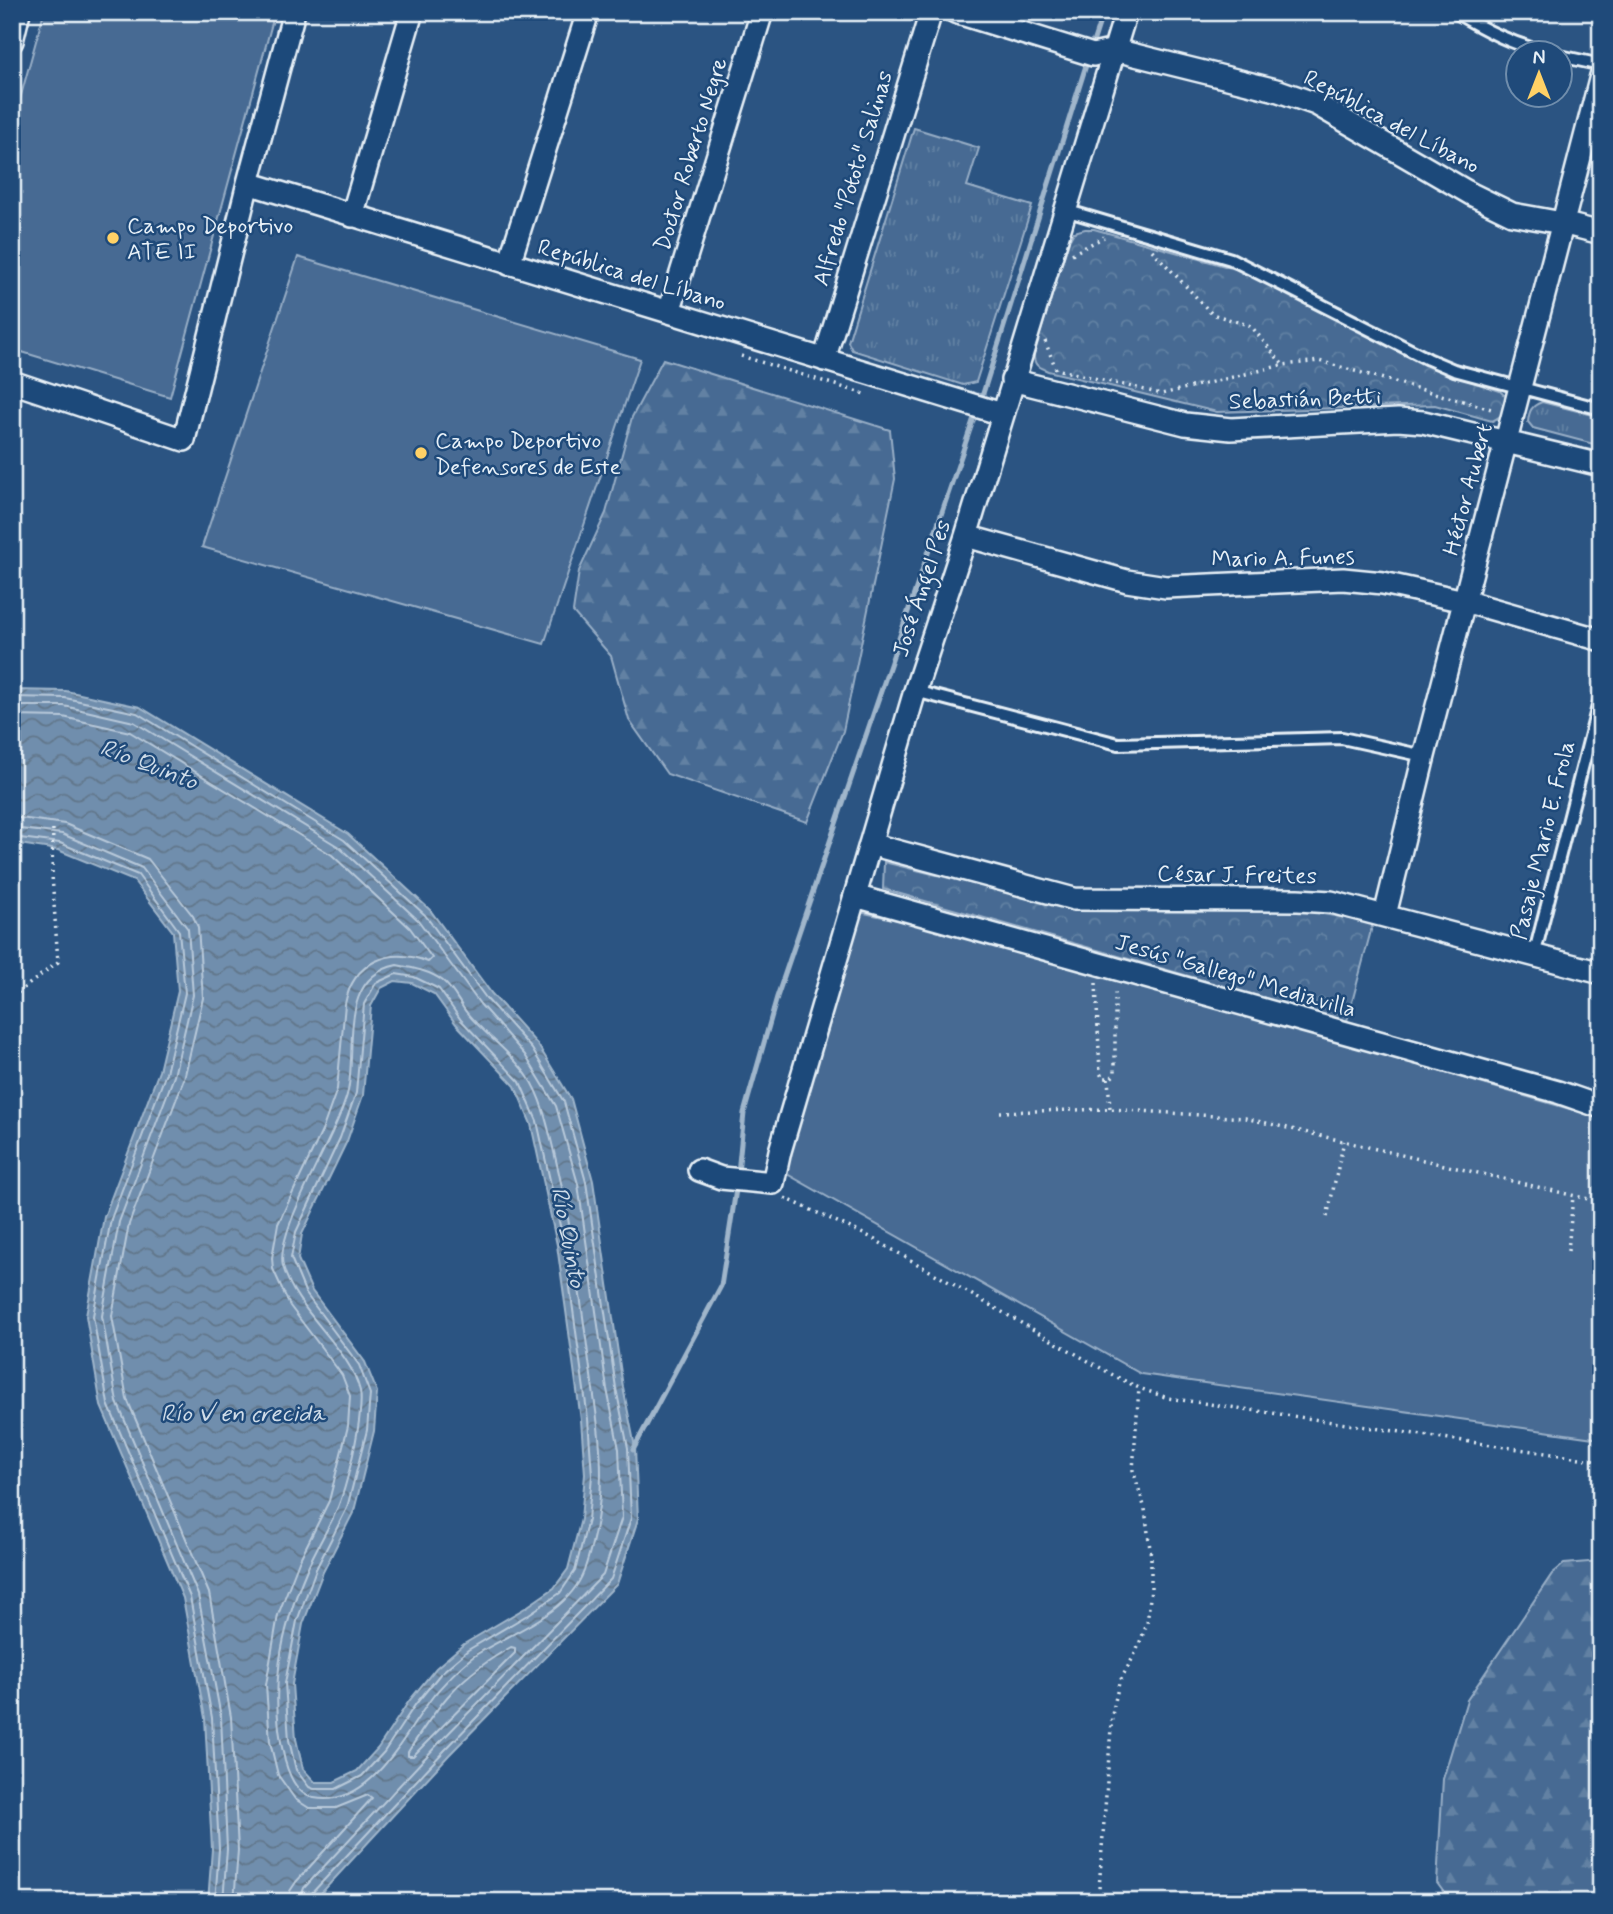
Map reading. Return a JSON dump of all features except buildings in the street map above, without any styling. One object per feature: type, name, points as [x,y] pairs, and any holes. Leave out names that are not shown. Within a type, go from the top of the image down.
[{"type":"street","points":[[12,41],[19,12]]},
{"type":"street","points":[[12,382],[184,440],[294,12]]},
{"type":"street","points":[[352,216],[412,12]]},
{"type":"street","points":[[509,264],[588,12]]},
{"type":"street","name":"Doctor Roberto Negre","points":[[668,312],[762,12]]},
{"type":"street","name":"Alfredo \"Pototo\" Salinas","points":[[824,360],[931,12]]},
{"type":"street","name":"República del Líbano","points":[[955,12],[1093,55],[1115,50],[1276,90],[1316,104],[1471,194],[1512,214],[1601,233]]},
{"type":"street","name":"José Ángel Pes","points":[[766,1182],[780,1151],[915,691],[1126,12]]},
{"type":"street","name":"Héctor Aubert","points":[[1385,915],[1601,76]]},
{"type":"street","name":"República del Líbano","points":[[248,183],[1002,415]]},
{"type":"street","name":"Sebastián Betti","points":[[1012,380],[1185,425],[1231,429],[1398,420],[1423,422],[1601,465]]},
{"type":"street","name":"Mario A. Funes","points":[[965,536],[1127,581],[1166,587],[1343,579],[1382,583],[1464,601],[1601,640]]},
{"type":"street","name":"César J. Freites","points":[[870,844],[1074,899],[1331,902],[1601,972]]},
{"type":"street","name":"Jesús \"Gallego\" Mediavilla","points":[[855,896],[1544,1088],[1601,1107]]},
{"type":"street","points":[[699,1170],[721,1178],[766,1182]]},
{"type":"lane","points":[[1455,12],[1504,39]]},
{"type":"lane","points":[[1574,59],[1601,65]]},
{"type":"lane","points":[[1065,210],[1231,259],[1454,370],[1601,409]]},
{"type":"lane","points":[[915,691],[1118,744],[1342,737],[1424,756]]},
{"type":"lane","name":"Pasaje Mario E. Frola","points":[[1534,956],[1601,694]]},
{"type":"path","points":[[1068,257],[1102,236],[1115,240]]},
{"type":"path","points":[[1140,247],[1152,250],[1212,314],[1251,326],[1283,365]]},
{"type":"path","points":[[1045,341],[1056,369],[1162,394],[1283,365],[1319,361],[1504,413]]},
{"type":"path","points":[[12,996],[58,962],[52,875],[53,826]]},
{"type":"path","points":[[1105,966],[1115,1074],[1103,1079],[1100,1073],[1105,966]]},
{"type":"path","points":[[1108,1078],[1110,1109]]},
{"type":"path","points":[[1000,1112],[1110,1109],[1245,1118],[1601,1202]]},
{"type":"path","points":[[1327,1217],[1344,1141]]},
{"type":"path","points":[[766,1182],[783,1196],[870,1237],[1139,1388],[1168,1398],[1601,1461]]},
{"type":"path","points":[[1568,1251],[1573,1196]]},
{"type":"path","points":[[1098,1902],[1112,1715],[1119,1683],[1147,1624],[1151,1589],[1151,1556],[1144,1509],[1133,1470],[1139,1388]]},
{"type":"green space","name":"Campo Deportivo ATE II","points":[[44,12],[275,12],[170,397],[12,349],[12,128]]},
{"type":"green space","points":[[914,128],[979,148],[967,186],[1032,206],[976,382],[963,385],[852,350],[848,342]]},
{"type":"green space","points":[[1094,229],[1239,270],[1443,372],[1500,391],[1505,396],[1503,412],[1492,421],[1435,405],[1217,412],[1044,370],[1035,363],[1034,353],[1069,241],[1074,232]]},
{"type":"green space","name":"Campo Deportivo Defensores de Este","points":[[298,257],[640,359],[544,644],[202,547]]},
{"type":"green space","points":[[663,359],[890,430],[895,479],[843,731],[807,822],[667,774],[629,720],[611,656],[573,612],[579,571],[606,513],[632,417]]},
{"type":"green space","points":[[1542,402],[1601,417],[1601,446],[1533,428],[1528,422],[1530,412],[1535,405]]},
{"type":"green space","points":[[884,862],[1067,907],[1296,909],[1373,923],[1347,1021],[883,889]]},
{"type":"green space","points":[[859,912],[1131,982],[1601,1118],[1601,1439],[1141,1374],[780,1170]]},
{"type":"green space","points":[[1601,1561],[1601,1902],[1451,1902],[1437,1883],[1443,1779],[1467,1700],[1552,1574],[1564,1564]]},
{"type":"water","name":"Río V en crecida","points":[[12,690],[66,691],[140,707],[348,834],[430,910],[492,994],[538,1045],[571,1099],[593,1181],[623,1387],[635,1447],[638,1519],[617,1584],[449,1755],[313,1902],[208,1902],[212,1849],[205,1718],[183,1598],[101,1406],[86,1316],[104,1217],[159,1071],[178,991],[173,932],[134,881],[58,850],[12,843]],"holes":[[[395,981],[412,983],[434,994],[456,1024],[515,1086],[531,1124],[557,1245],[581,1420],[585,1474],[581,1519],[568,1569],[554,1588],[464,1644],[436,1668],[409,1701],[378,1748],[357,1771],[334,1782],[315,1782],[303,1769],[296,1739],[292,1684],[303,1624],[323,1572],[354,1511],[374,1431],[377,1392],[365,1362],[312,1291],[298,1259],[302,1234],[347,1141],[363,1095],[371,1006],[381,988]]]},
{"type":"waterway","points":[[1091,49],[1103,12]]},
{"type":"waterway","points":[[980,403],[1088,59]]},
{"type":"waterway","points":[[738,1173],[744,1113],[777,997],[976,412]]},
{"type":"waterway","points":[[633,1450],[721,1286],[737,1183]]},
{"type":"place","name":"Campo Deportivo ATE II","points":[[113,238]]},
{"type":"place","name":"Campo Deportivo Defensores de Este","points":[[421,453]]},
{"type":"water label","name":"Río Quinto","points":[[149,764]]},
{"type":"water label","name":"Río Quinto","points":[[569,1237]]}]
